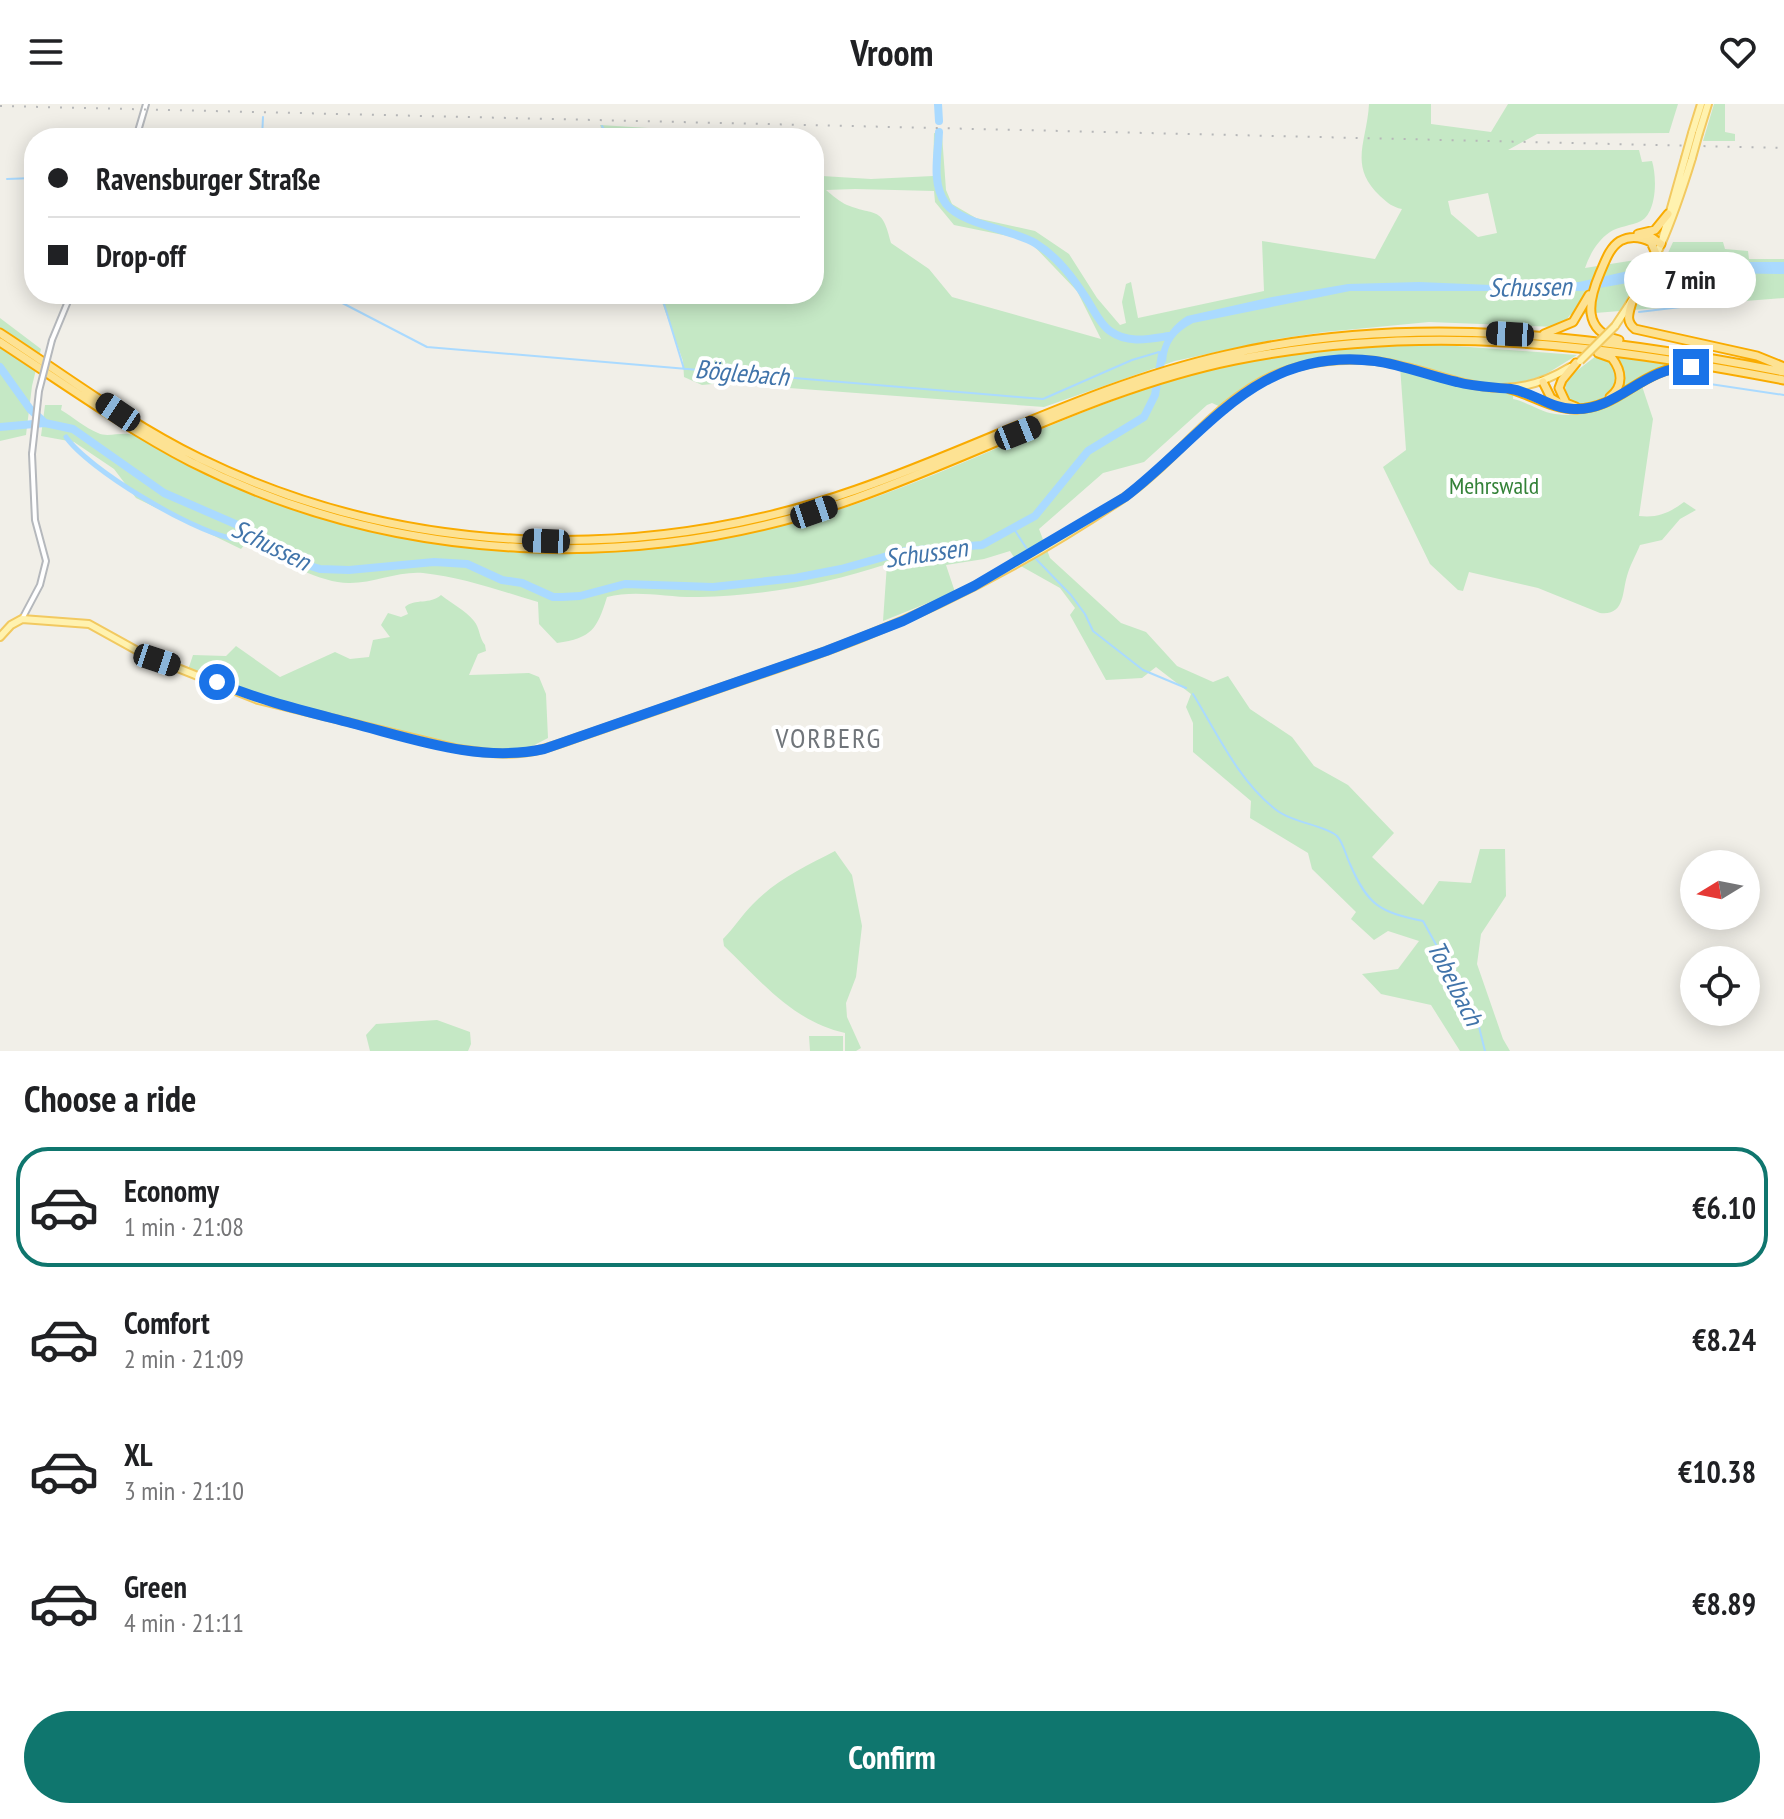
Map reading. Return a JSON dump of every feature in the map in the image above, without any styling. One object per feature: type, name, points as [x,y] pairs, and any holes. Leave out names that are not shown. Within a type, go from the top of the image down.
[{"type":"highway","points":[[1540,336],[1573,322],[1584,306],[1610,248],[1620,239],[1659,227],[1668,214]]},
{"type":"highway","points":[[1646,233],[1661,244]]},
{"type":"highway","points":[[1640,347],[1609,337],[1595,325],[1590,303],[1606,257],[1618,243],[1634,238],[1651,242],[1657,256]]},
{"type":"highway","points":[[1632,302],[1629,322],[1634,328],[1757,356],[1784,370]]},
{"type":"highway","points":[[0,333],[163,439],[233,473],[293,496],[375,519],[483,538],[565,542],[694,532],[813,505],[1139,382],[1279,344],[1365,334],[1469,331],[1640,347],[1784,370]]},
{"type":"highway","points":[[1175,371],[1279,352],[1378,340],[1469,339],[1582,347],[1784,380]]},
{"type":"highway","points":[[0,342],[156,443],[195,464],[275,497],[373,527],[421,537],[526,548],[650,545],[767,525],[859,497],[1139,382]]},
{"type":"highway","points":[[1543,382],[1551,398],[1573,407],[1595,404],[1614,394],[1620,382],[1617,365],[1612,358],[1582,347]]},
{"type":"highway","points":[[1573,407],[1562,398],[1559,388],[1578,362]]},
{"type":"highway","points":[[1510,389],[1572,409],[1595,406],[1657,372],[1711,366]]},
{"type":"highway","points":[[1543,382],[1541,394],[1552,404]]},
{"type":"main road","points":[[1696,133],[1701,104]]},
{"type":"main road","points":[[0,637],[22,619],[95,626],[134,650],[258,700],[459,749],[502,754],[530,752],[860,639],[974,586],[1125,497],[1173,457],[1229,403],[1278,373],[1317,363],[1359,360],[1400,366],[1475,386],[1510,389],[1543,382],[1578,362],[1615,326],[1632,302],[1657,256],[1668,214],[1708,104]]},
{"type":"main road","points":[[1661,244],[1668,233],[1688,158]]},
{"type":"street","points":[[139,128],[146,104]]},
{"type":"street","points":[[22,619],[40,585],[46,561],[35,520],[32,454],[39,391],[52,340],[67,304]]},
{"type":"green space","points":[[1369,104],[1431,104],[1431,124],[1491,132],[1508,104],[1678,104],[1669,133],[1537,134],[1508,150],[1639,150],[1642,162],[1652,161],[1655,176],[1650,210],[1641,221],[1617,228],[1605,236],[1594,248],[1585,268],[1667,255],[1673,242],[1723,242],[1725,249],[1748,251],[1749,259],[1784,259],[1784,298],[1570,315],[1556,327],[1429,322],[1277,339],[1175,361],[1044,407],[723,383],[702,385],[684,377],[683,361],[663,304],[824,304],[824,176],[871,179],[933,176],[934,133],[942,135],[946,190],[952,204],[976,218],[1035,231],[1069,254],[1097,298],[1120,325],[1126,323],[1122,302],[1126,284],[1131,282],[1138,318],[1264,291],[1262,241],[1375,259],[1402,209],[1390,204],[1370,185],[1364,174],[1362,153]],"holes":[[[826,190],[934,191],[935,202],[954,225],[1031,243],[1077,291],[1101,339],[952,297],[929,269],[891,243],[881,217],[844,204]],[[1488,193],[1497,233],[1478,237],[1451,214],[1448,201]]]},
{"type":"green space","points":[[1714,104],[1725,104],[1725,132],[1735,134],[1735,141],[1703,141]]},
{"type":"green space","points":[[600,125],[648,128],[601,128]]},
{"type":"green space","points":[[0,318],[41,349],[32,386],[26,435],[0,441]]},
{"type":"green space","name":"Mehrswald","points":[[1429,344],[1577,355],[1543,376],[1514,384],[1513,399],[1555,414],[1580,414],[1602,409],[1642,386],[1653,419],[1639,516],[1663,514],[1684,502],[1696,510],[1680,519],[1662,540],[1640,545],[1628,572],[1621,602],[1614,611],[1600,613],[1538,588],[1469,572],[1463,591],[1458,590],[1430,564],[1383,467],[1406,450],[1400,366],[1341,360],[1278,373],[1223,408],[1212,403],[1207,405],[1144,462],[1103,473],[1039,529],[1050,558],[1121,623],[1146,632],[1177,666],[1213,682],[1228,676],[1250,709],[1292,737],[1314,766],[1348,785],[1394,833],[1372,857],[1423,905],[1439,881],[1471,883],[1480,849],[1505,849],[1506,896],[1481,934],[1477,964],[1510,1051],[1460,1051],[1431,1005],[1381,994],[1362,974],[1398,969],[1419,941],[1388,931],[1374,940],[1351,919],[1356,912],[1312,869],[1308,853],[1250,818],[1251,801],[1193,752],[1193,723],[1186,707],[1191,694],[1156,667],[1142,678],[1106,680],[1070,615],[1075,608],[1060,588],[1019,565],[1010,551],[946,565],[955,592],[883,621],[887,564],[818,583],[747,594],[688,597],[630,594],[607,597],[600,617],[586,635],[557,643],[539,624],[538,602],[467,581],[423,573],[350,583],[325,579],[247,542],[241,549],[136,498],[114,469],[74,442],[41,436],[45,405],[62,405],[61,410],[98,433],[133,435],[230,485],[359,528],[431,543],[502,551],[574,553],[646,549],[718,539],[789,524],[859,503],[1094,408],[1205,371],[1300,354]]},
{"type":"green space","points":[[1612,353],[1678,366],[1650,372],[1617,394],[1621,373]]},
{"type":"green space","points":[[1596,356],[1613,365],[1617,375],[1615,387],[1598,400],[1574,404],[1565,395],[1566,379]]},
{"type":"green space","points":[[441,595],[474,621],[485,645],[486,651],[478,654],[469,675],[529,673],[539,677],[546,694],[548,738],[519,753],[491,753],[258,700],[188,670],[193,655],[226,656],[236,646],[280,677],[335,652],[350,659],[369,657],[373,640],[390,637],[381,625],[388,613],[401,617],[408,614],[405,607],[409,604]]},
{"type":"green space","points":[[835,851],[852,875],[862,926],[856,977],[846,1003],[847,1017],[861,1048],[856,1051],[845,1051],[845,1033],[809,1019],[778,998],[724,946],[723,939],[762,895],[792,874]]},
{"type":"green space","points":[[437,1020],[470,1032],[468,1051],[370,1051],[366,1035],[376,1024]]},
{"type":"green space","points":[[809,1036],[843,1036],[843,1051],[810,1051]]},
{"type":"water","points":[[1718,262],[1784,262],[1784,274],[1713,273],[1662,277],[1582,291],[1350,291],[1193,323],[1174,339],[1166,362],[1157,365],[1166,337],[1187,316],[1272,297],[1348,284],[1579,282],[1628,271]]},
{"type":"waterway","points":[[938,104],[939,121]]},
{"type":"waterway","points":[[262,128],[263,117]]},
{"type":"waterway","points":[[939,132],[936,169],[938,187],[946,204],[964,217],[1025,238],[1043,249],[1071,277],[1110,331],[1124,338],[1139,340],[1169,336]]},
{"type":"waterway","points":[[7,179],[24,178]]},
{"type":"waterway","name":"Böglebach","points":[[344,304],[427,347],[1043,399],[1132,360],[1159,352]]},
{"type":"waterway","points":[[664,304],[684,369]]},
{"type":"waterway","points":[[1691,306],[1704,305]]},
{"type":"waterway","points":[[1639,312],[1689,306]]},
{"type":"waterway","name":"Schussen","points":[[0,427],[45,423],[73,429],[164,493],[240,526],[280,553],[320,569],[349,570],[434,562],[467,564],[553,597],[580,596],[625,584],[713,587],[795,578],[905,551],[982,545],[1035,516],[1088,451],[1144,417],[1155,395],[1162,355]]},
{"type":"waterway","points":[[0,367],[30,409],[45,423]]},
{"type":"waterway","points":[[1670,378],[1784,395]]},
{"type":"waterway","points":[[66,437],[95,465],[166,511],[212,533],[239,539],[254,536]]},
{"type":"waterway","name":"Tobelbach","points":[[1014,529],[1027,549]]},
{"type":"waterway","name":"Tobelbach","points":[[1034,557],[1071,595],[1093,631],[1143,670],[1186,688]]},
{"type":"waterway","name":"Tobelbach","points":[[1193,694],[1229,755],[1262,797],[1282,814],[1337,836],[1363,889],[1377,905],[1423,921],[1477,1019],[1485,1051]]},
{"type":"railway","points":[[0,106],[1784,148]]},
{"type":"district","name":"VORBERG","points":[[829,738]]},
{"type":"route","points":[[217,682],[258,700],[459,749],[502,754],[544,749],[860,639],[974,586],[1125,497],[1173,457],[1236,397],[1278,373],[1325,361],[1376,361],[1467,385],[1526,392],[1563,409],[1580,409],[1608,402],[1657,372],[1691,367]]}]
